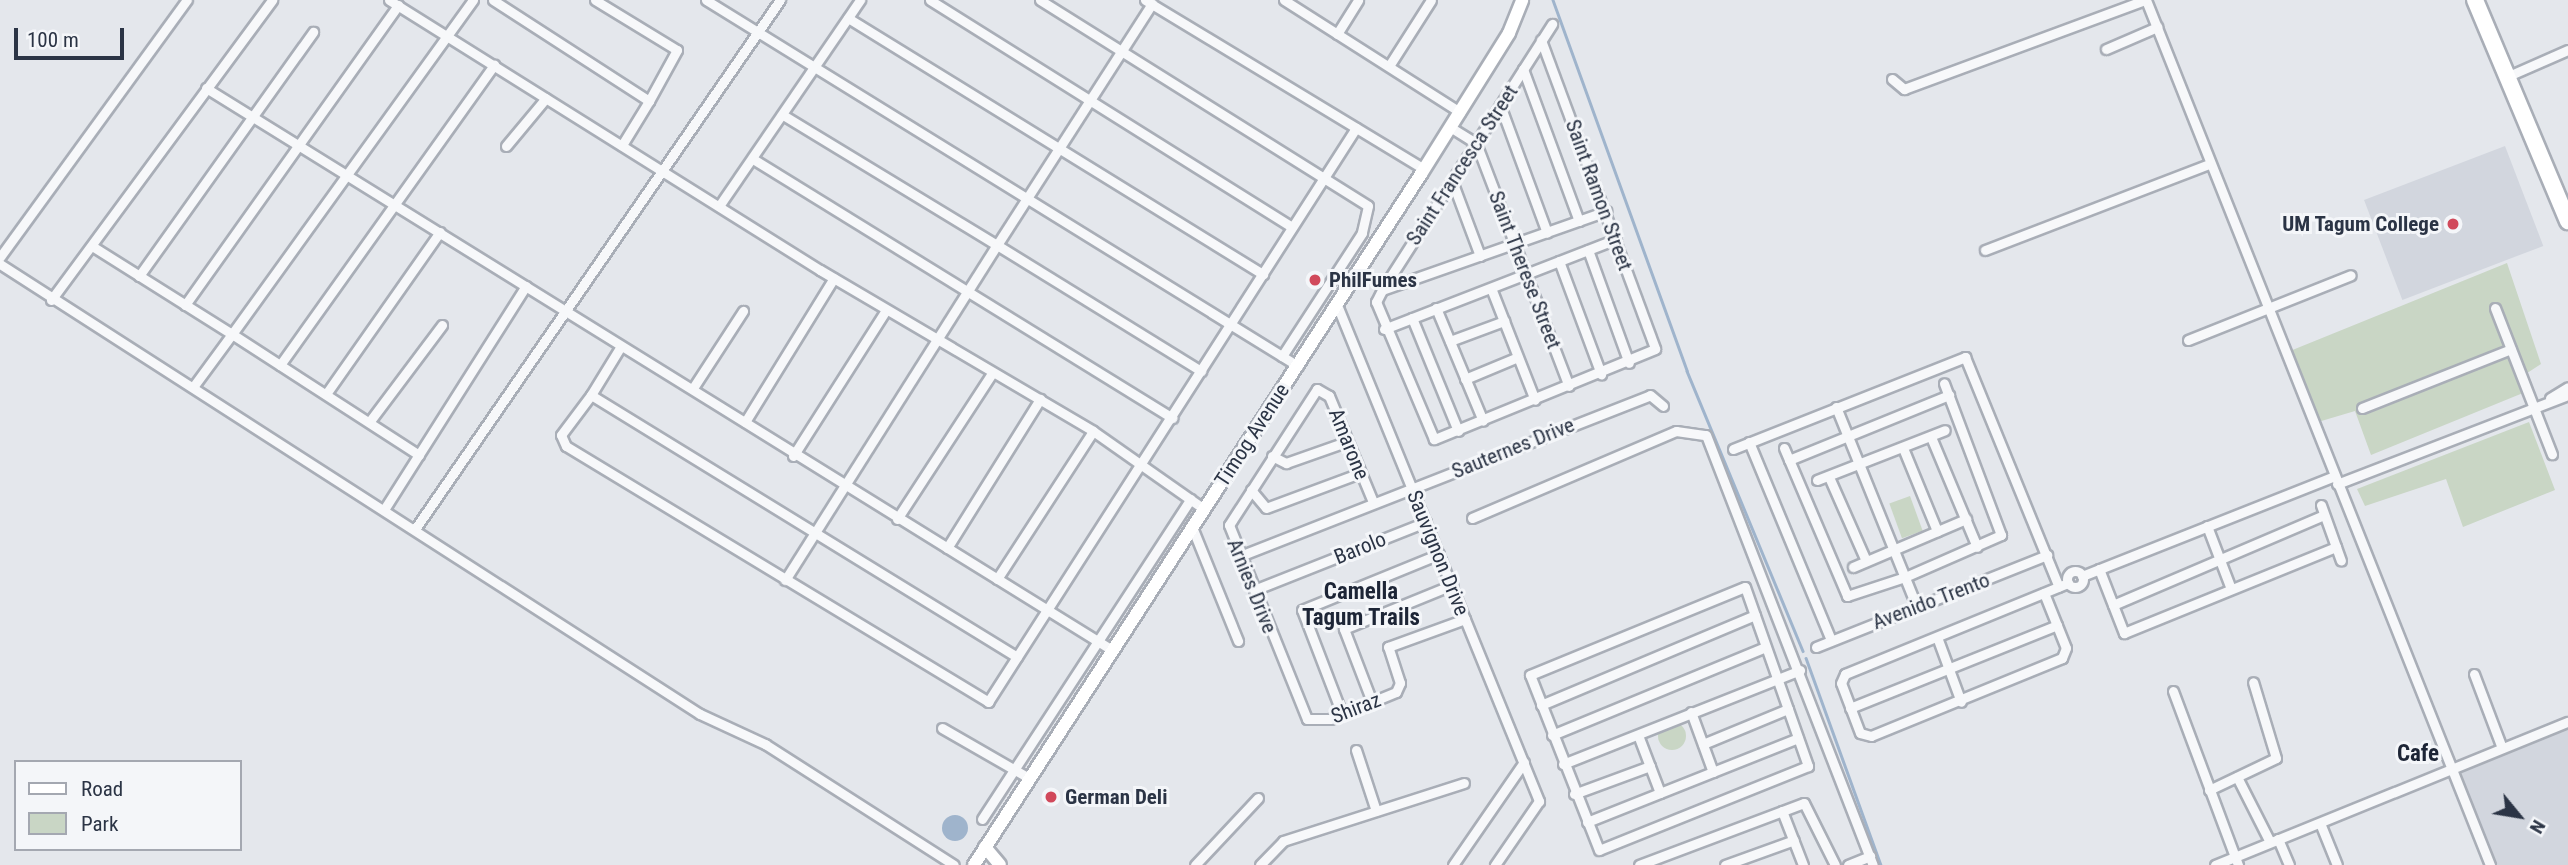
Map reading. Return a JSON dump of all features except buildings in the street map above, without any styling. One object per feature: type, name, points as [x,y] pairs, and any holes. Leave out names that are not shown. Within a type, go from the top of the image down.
[{"type":"highway","points":[[2474,0],[2513,74],[2547,169]]},
{"type":"highway","points":[[2484,0],[2498,48],[2568,221]]},
{"type":"main road","name":"Timog Avenue","points":[[974,865],[1424,169],[1460,112],[1522,0]]},
{"type":"main road","points":[[985,847],[1000,865]]},
{"type":"street","points":[[0,257],[187,0]]},
{"type":"street","points":[[51,300],[272,0]]},
{"type":"street","points":[[193,387],[473,0]]},
{"type":"street","points":[[492,0],[649,101]]},
{"type":"street","points":[[595,0],[677,50],[622,145]]},
{"type":"street","points":[[706,0],[1298,366]]},
{"type":"street","points":[[415,529],[761,34],[780,0]]},
{"type":"street","points":[[719,206],[860,0]]},
{"type":"street","points":[[930,0],[1292,227]]},
{"type":"street","points":[[1040,0],[1366,203],[1368,216],[1282,356]]},
{"type":"street","points":[[1284,0],[1460,112]]},
{"type":"street","points":[[1337,34],[1359,0]]},
{"type":"street","points":[[1389,66],[1431,0]]},
{"type":"street","points":[[1892,79],[1904,89],[2145,0],[2490,865]]},
{"type":"street","points":[[186,305],[300,146],[394,2],[886,310],[1093,431],[1204,509]]},
{"type":"street","points":[[785,580],[1091,100],[1148,2],[1424,169]]},
{"type":"street","points":[[848,18],[1263,274]]},
{"type":"street","name":"Saint Francesca Street","points":[[1384,329],[1376,307],[1382,290],[1552,24]]},
{"type":"street","points":[[2106,49],[2157,27]]},
{"type":"street","points":[[139,276],[313,32]]},
{"type":"street","name":"Saint Ramon Street","points":[[1541,40],[1655,349],[1629,363]]},
{"type":"street","points":[[2513,74],[2568,50]]},
{"type":"street","points":[[280,365],[494,65]]},
{"type":"street","points":[[1523,69],[1579,221]]},
{"type":"street","points":[[206,88],[693,388],[793,456],[846,484],[897,519],[1112,650]]},
{"type":"street","points":[[506,146],[546,98]]},
{"type":"street","points":[[1500,105],[1547,233]]},
{"type":"street","points":[[783,115],[1201,371]]},
{"type":"street","points":[[1450,127],[1476,143]]},
{"type":"street","points":[[621,346],[591,395],[561,435],[566,446],[982,702],[990,701],[1050,611],[1323,176],[1356,128]]},
{"type":"street","name":"Saint Therese Street","points":[[1476,143],[1569,386]]},
{"type":"street","points":[[753,159],[1172,418]]},
{"type":"street","points":[[1984,250],[2210,164]]},
{"type":"street","points":[[1452,180],[1480,256]]},
{"type":"street","points":[[1382,290],[1606,211]]},
{"type":"street","points":[[326,394],[440,232]]},
{"type":"street","points":[[1588,250],[1629,363],[1483,421],[1429,436],[1384,329],[1616,239]]},
{"type":"street","points":[[92,246],[370,421],[419,455]]},
{"type":"street","points":[[1559,261],[1601,374]]},
{"type":"street","points":[[0,264],[51,300],[385,508],[700,714],[765,744],[954,865]]},
{"type":"street","points":[[2188,340],[2351,275]]},
{"type":"street","points":[[745,422],[834,278]]},
{"type":"street","points":[[385,508],[526,286]]},
{"type":"street","points":[[1491,288],[1535,400]]},
{"type":"street","name":"Sauvignon Drive","points":[[1337,305],[1539,801],[1494,865]]},
{"type":"street","points":[[1436,308],[1483,421]]},
{"type":"street","points":[[2495,308],[2552,454]]},
{"type":"street","points":[[793,456],[886,310]]},
{"type":"street","points":[[693,388],[743,311]]},
{"type":"street","points":[[1412,318],[1458,430]]},
{"type":"street","points":[[1450,341],[1504,321]]},
{"type":"street","points":[[370,421],[442,325]]},
{"type":"street","points":[[2362,408],[2511,349]]},
{"type":"street","points":[[1465,379],[1518,357]]},
{"type":"street","points":[[1733,449],[1965,357],[2047,555],[2063,585]]},
{"type":"street","points":[[897,519],[992,373]]},
{"type":"street","points":[[1784,448],[1846,596],[1905,577],[1977,547],[2001,533],[1944,383]]},
{"type":"street","name":"Amarone","points":[[1321,389],[1373,502]]},
{"type":"street","name":"Arnies Drive","points":[[1310,722],[1229,525],[1272,456],[1321,389]]},
{"type":"street","points":[[2044,593],[2057,625],[2062,658],[1961,702],[1865,737],[1841,683],[1845,674],[2063,585],[2078,587],[2082,576],[2207,526],[2336,480],[2567,391]]},
{"type":"street","points":[[591,395],[1017,657]]},
{"type":"street","name":"Sauternes Drive","points":[[1240,556],[1650,395],[1663,406]]},
{"type":"street","points":[[1789,460],[1949,396]]},
{"type":"street","points":[[947,548],[1040,399]]},
{"type":"street","points":[[1836,407],[1917,607]]},
{"type":"street","points":[[1817,480],[1945,430]]},
{"type":"street","points":[[997,579],[1093,431]]},
{"type":"street","points":[[1472,518],[1676,431],[1700,431],[1714,447],[1871,860],[1848,865]]},
{"type":"street","points":[[1931,437],[1977,547]]},
{"type":"street","points":[[1272,456],[1286,463],[1346,442]]},
{"type":"street","points":[[1749,442],[1831,640]]},
{"type":"street","points":[[1903,448],[1937,531]]},
{"type":"street","points":[[1251,490],[1266,508],[1360,473]]},
{"type":"street","points":[[1829,477],[1866,561]]},
{"type":"street","points":[[982,819],[1191,499]]},
{"type":"street","points":[[2321,505],[2341,561]]},
{"type":"street","points":[[2113,605],[2325,515]]},
{"type":"street","points":[[1853,567],[1966,519]]},
{"type":"street","name":"Barolo","points":[[1254,590],[1426,522]]},
{"type":"street","points":[[2207,526],[2231,589]]},
{"type":"street","points":[[1192,527],[1238,642]]},
{"type":"street","points":[[2099,569],[2124,633],[2336,547]]},
{"type":"street","points":[[1342,714],[1301,610],[1439,554]]},
{"type":"street","name":"Avenido Trento","points":[[1816,647],[2047,555]]},
{"type":"street","points":[[1372,702],[1344,629],[1451,585]]},
{"type":"street","points":[[1745,587],[1766,647],[1779,676],[1808,766],[1599,850],[1574,794],[1530,675],[1745,587]]},
{"type":"street","points":[[1541,705],[1755,615]]},
{"type":"street","name":"Shiraz","points":[[1310,722],[1342,714],[1400,688],[1388,647],[1465,618]]},
{"type":"street","points":[[1850,708],[2057,625]]},
{"type":"street","points":[[1937,637],[1961,702]]},
{"type":"street","points":[[1552,735],[1766,647]]},
{"type":"street","points":[[1563,764],[1799,667]]},
{"type":"street","points":[[2474,674],[2502,748]]},
{"type":"street","points":[[2208,790],[2277,755],[2253,682]]},
{"type":"street","points":[[2173,691],[2208,790],[2237,861]]},
{"type":"street","points":[[1703,744],[1788,709]]},
{"type":"street","points":[[1691,712],[1713,772]]},
{"type":"street","points":[[2215,865],[2237,861],[2274,841],[2568,722]]},
{"type":"street","points":[[942,728],[1029,778]]},
{"type":"street","points":[[1638,735],[1660,793]]},
{"type":"street","points":[[1587,822],[1798,738]]},
{"type":"street","points":[[1356,750],[1376,811]]},
{"type":"street","points":[[1453,865],[1524,762]]},
{"type":"street","points":[[1574,794],[1650,766]]},
{"type":"street","points":[[2237,777],[2289,865]]},
{"type":"street","points":[[1261,865],[1283,841],[1464,783]]},
{"type":"street","points":[[1195,865],[1258,798]]},
{"type":"street","points":[[1639,865],[1782,811],[1810,806],[1835,865]]},
{"type":"street","points":[[1782,811],[1804,865]]},
{"type":"street","points":[[2320,823],[2337,865]]},
{"type":"street","points":[[1725,865],[1794,840]]},
{"type":"shaded area","name":"UM Tagum College","points":[[2505,146],[2543,246],[2402,300],[2364,200]]},
{"type":"shaded area","points":[[2568,729],[2568,865],[2493,865],[2456,774]]},
{"type":"green space","points":[[2507,263],[2541,364],[2518,379],[2523,393],[2371,455],[2355,411],[2318,422],[2290,351]]},
{"type":"green space","points":[[2529,422],[2555,490],[2463,527],[2446,479],[2365,506],[2357,489]]},
{"type":"green space","points":[[1910,496],[1923,531],[1902,538],[1889,504]]},
{"type":"green space","points":[[1672,722],[1682,726],[1686,736],[1682,746],[1672,750],[1662,746],[1658,736],[1662,726]]},
{"type":"water","points":[[955,815],[964,819],[968,828],[964,837],[955,841],[946,837],[942,828],[946,819]]},
{"type":"waterway","points":[[1553,0],[1687,371],[1803,651]]},
{"type":"waterway","points":[[1806,658],[1881,865]]},
{"type":"place","name":"UM Tagum College","points":[[2453,224]]},
{"type":"place","name":"PhilFumes","points":[[1315,280]]},
{"type":"place","name":"German Deli","points":[[1051,797]]},
{"type":"district","name":"Camella Tagum Trails","points":[[1361,605]]},
{"type":"district","name":"Cafe","points":[[2418,754]]}]
